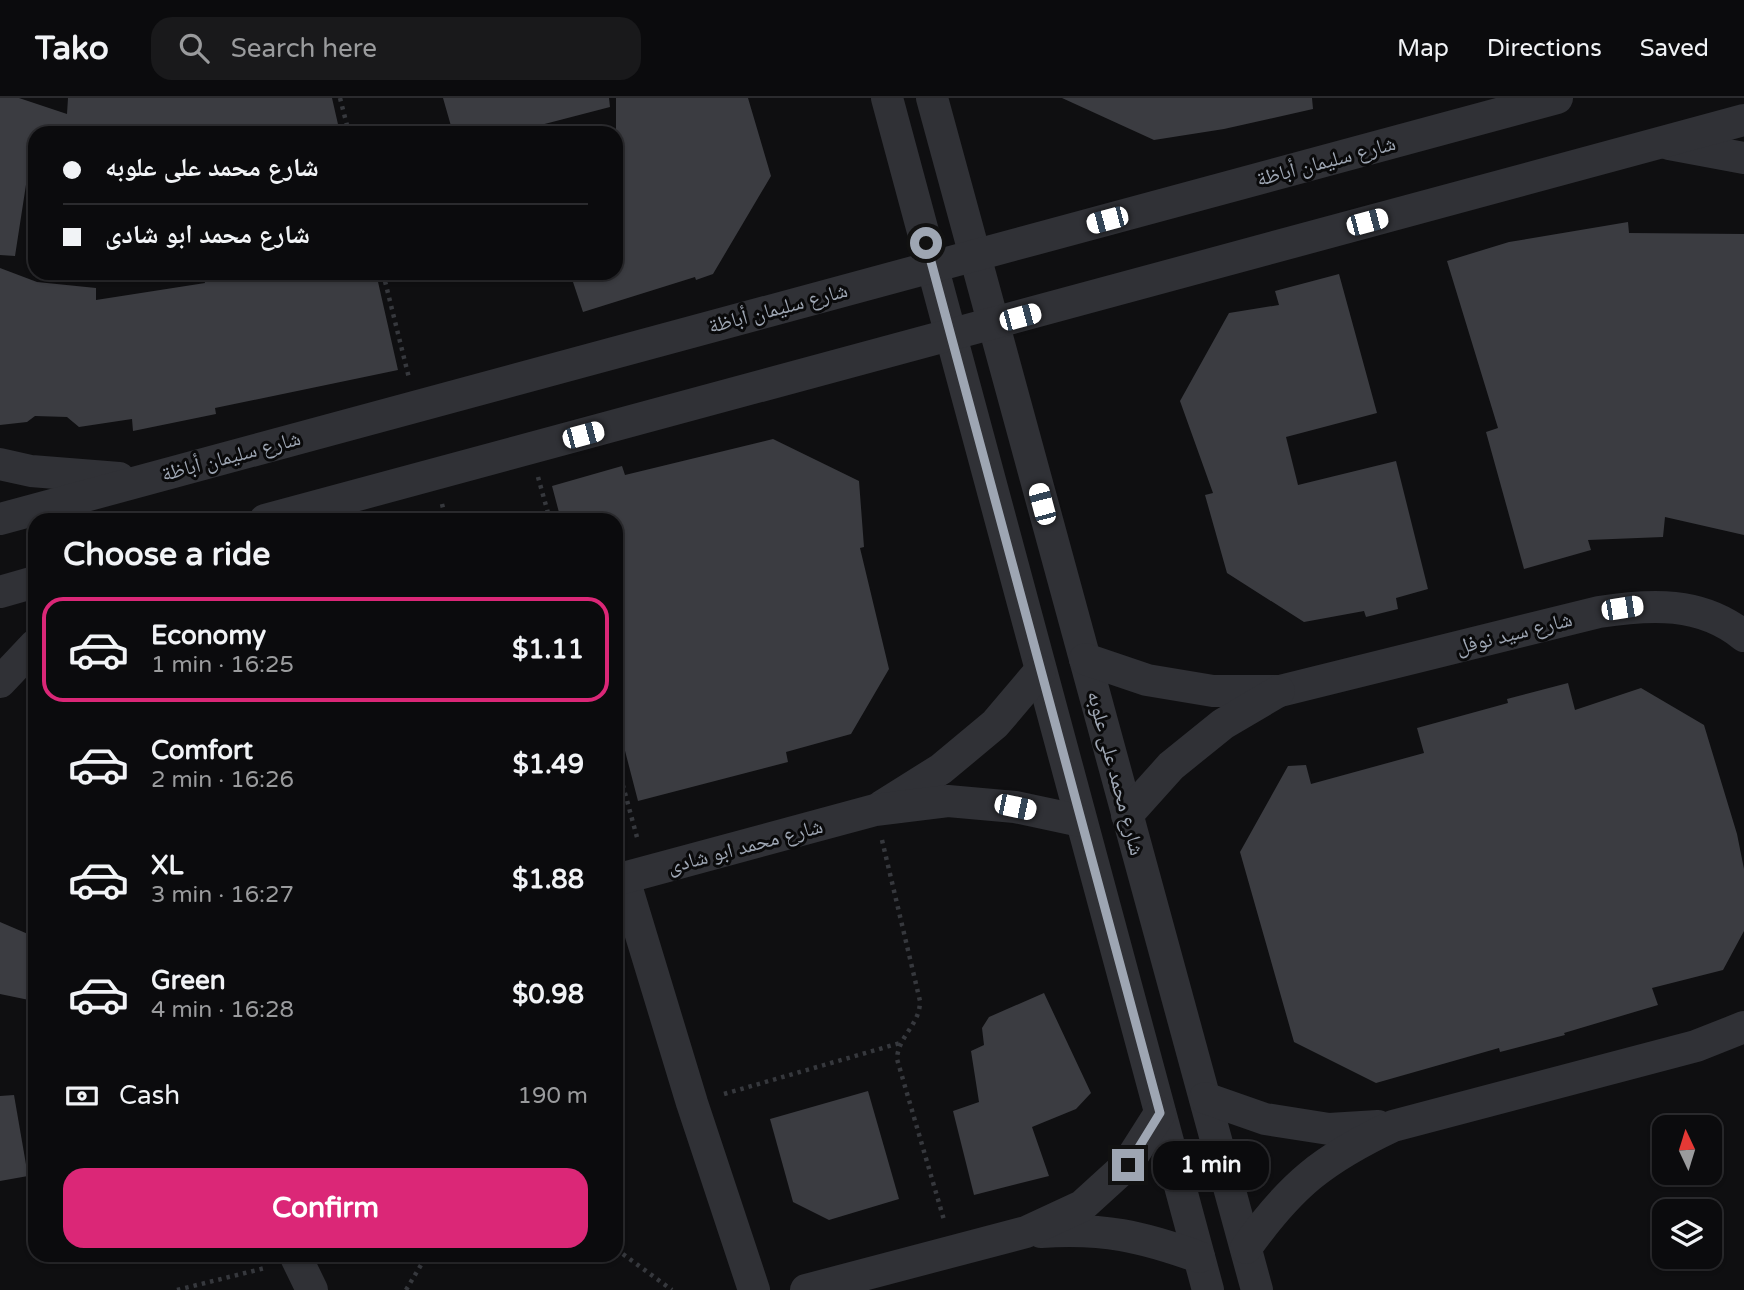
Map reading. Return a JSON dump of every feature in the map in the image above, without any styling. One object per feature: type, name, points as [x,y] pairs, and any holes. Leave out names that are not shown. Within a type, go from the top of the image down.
[{"type":"street","points":[[887,98],[1208,1290]]},
{"type":"street","name":"شارع محمد على علوبه","points":[[932,98],[1257,1290]]},
{"type":"street","name":"شارع سليمان أباظة","points":[[0,519],[1557,98]]},
{"type":"street","points":[[291,513],[1744,120]]},
{"type":"street","points":[[1661,143],[1744,158]]},
{"type":"street","points":[[0,464],[31,471],[142,480]]},
{"type":"street","points":[[0,592],[28,584]]},
{"type":"street","name":"شارع سيد نوفل","points":[[1084,659],[1147,680],[1213,691],[1280,691],[1599,612],[1645,605],[1691,610],[1734,628],[1744,636]]},
{"type":"street","points":[[0,682],[28,652]]},
{"type":"street","name":"شارع محمد ابو شادى","points":[[875,810],[941,769],[995,724],[1041,671]]},
{"type":"street","name":"شارع سيد نوفل","points":[[1127,814],[1171,766],[1223,724],[1280,691]]},
{"type":"street","name":"شارع محمد ابو شادى","points":[[629,877],[875,810],[948,802],[1015,807],[1081,821]]},
{"type":"street","points":[[629,877],[692,1103],[754,1290]]},
{"type":"street","points":[[1246,1248],[1274,1209],[1309,1174],[1349,1147],[1393,1126],[1696,1046],[1744,1027]]},
{"type":"street","points":[[1205,1098],[1265,1119],[1329,1129],[1393,1126]]},
{"type":"street","points":[[806,1290],[1026,1232],[1082,1206],[1128,1165],[1160,1113]]},
{"type":"street","points":[[1026,1232],[1085,1229],[1143,1238],[1199,1257]]},
{"type":"street","points":[[298,1262],[312,1290]]},
{"type":"path","points":[[340,98],[347,126]]},
{"type":"path","points":[[385,280],[416,406]]},
{"type":"path","points":[[530,449],[548,513]]},
{"type":"path","points":[[875,810],[920,1002],[916,1023],[901,1042],[897,1059],[953,1251]]},
{"type":"path","points":[[623,823],[629,877]]},
{"type":"path","points":[[692,1103],[901,1042]]},
{"type":"path","points":[[623,1254],[671,1290]]},
{"type":"path","points":[[177,1290],[281,1262]]},
{"type":"path","points":[[406,1290],[423,1262]]},
{"type":"building","points":[[0,98],[19,98],[67,114],[68,98],[332,98],[338,126],[28,126],[28,172],[15,256],[0,255]]},
{"type":"building","points":[[443,98],[609,98],[610,107],[537,126],[451,126]]},
{"type":"building","points":[[616,98],[748,98],[771,176],[713,274],[696,280],[695,277],[583,312],[572,280],[623,280],[623,126],[616,126]]},
{"type":"building","points":[[1062,98],[1312,98],[1313,109],[1224,129],[1154,140]]},
{"type":"building","points":[[1628,222],[1629,233],[1744,234],[1744,535],[1665,517],[1663,537],[1588,540],[1591,550],[1524,569],[1486,432],[1498,428],[1447,261],[1509,242]]},
{"type":"building","points":[[0,268],[37,282],[96,288],[96,300],[205,283],[204,280],[378,280],[398,370],[215,408],[216,414],[133,431],[132,419],[79,427],[67,417],[35,416],[27,422],[0,425]]},
{"type":"building","points":[[1339,274],[1377,413],[1286,437],[1298,485],[1396,461],[1428,589],[1396,598],[1398,609],[1366,617],[1364,611],[1304,622],[1227,573],[1205,495],[1213,493],[1180,401],[1229,313],[1279,305],[1275,291]]},
{"type":"building","points":[[773,439],[859,481],[864,547],[860,548],[889,669],[851,734],[786,752],[788,762],[638,801],[623,743],[623,513],[559,513],[552,486],[622,466],[625,475]]},
{"type":"building","points":[[1568,683],[1575,710],[1641,688],[1704,725],[1737,834],[1744,869],[1744,931],[1723,970],[1652,988],[1658,1005],[1564,1033],[1565,1035],[1500,1052],[1499,1048],[1376,1083],[1294,1042],[1240,852],[1288,766],[1306,765],[1311,784],[1424,753],[1417,728]]},
{"type":"building","points":[[0,922],[28,934],[28,1000],[0,994]]},
{"type":"building","points":[[1044,993],[1091,1093],[1076,1109],[1032,1127],[1049,1176],[974,1195],[953,1111],[979,1102],[971,1051],[984,1045],[982,1028],[989,1017]]},
{"type":"building","points":[[868,1091],[899,1199],[829,1220],[793,1202],[770,1119]]},
{"type":"building","points":[[14,1095],[28,1176],[0,1181],[0,1096]]},
{"type":"route","points":[[926,243],[1160,1113],[1128,1165]]}]
